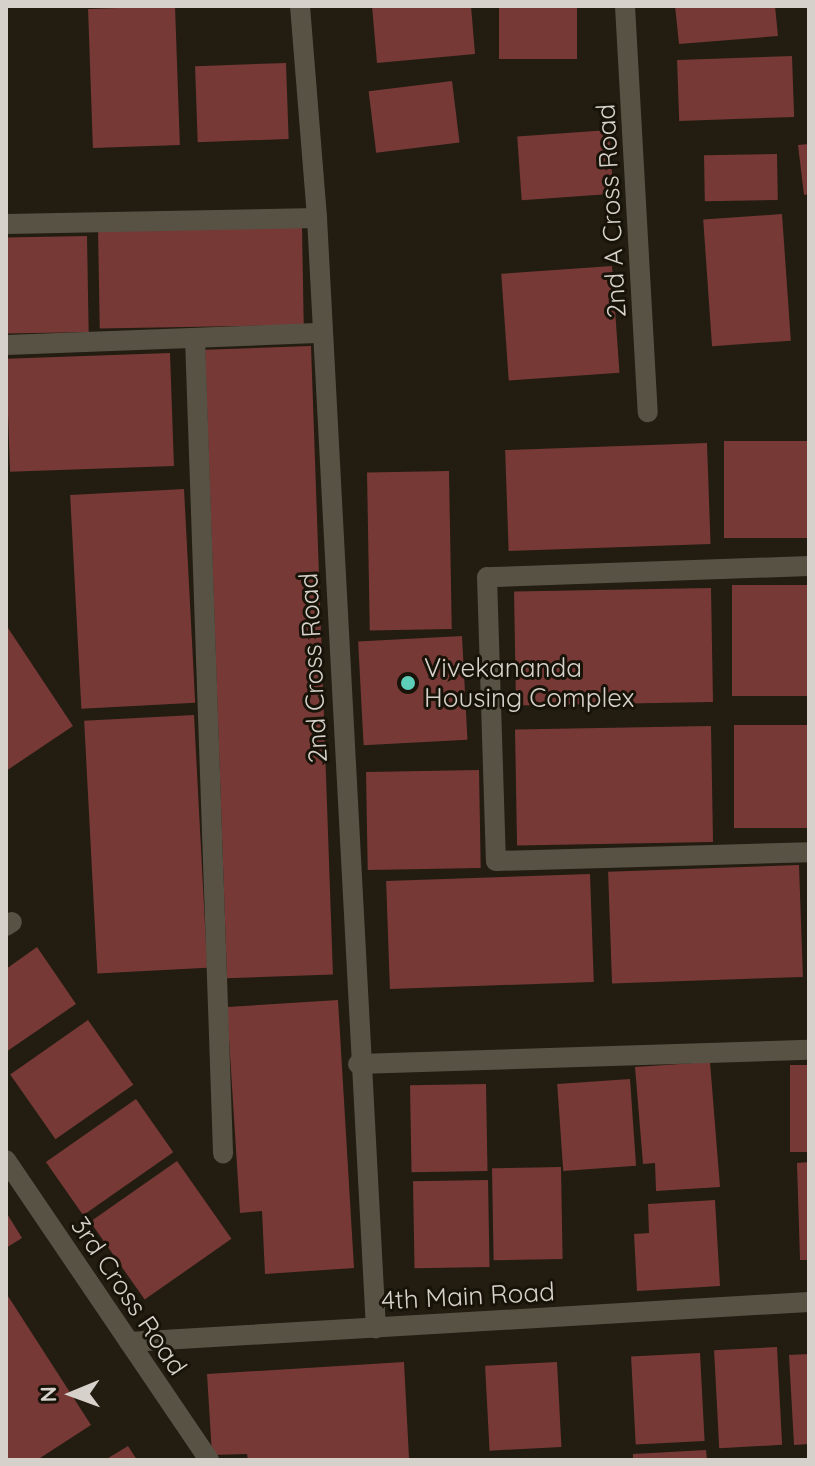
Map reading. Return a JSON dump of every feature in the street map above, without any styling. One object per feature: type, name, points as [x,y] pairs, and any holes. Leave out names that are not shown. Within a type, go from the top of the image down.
[{"type":"street","name":"2nd Cross Road","points":[[300,6],[317,218],[358,1064],[376,1328]]},
{"type":"street","name":"2nd A Cross Road","points":[[625,6],[648,412]]},
{"type":"street","points":[[6,224],[317,218]]},
{"type":"street","points":[[6,345],[323,333]]},
{"type":"street","points":[[195,338],[223,1154]]},
{"type":"street","points":[[809,566],[487,577],[496,861],[809,852]]},
{"type":"street","points":[[358,1064],[809,1050]]},
{"type":"street","name":"3rd Cross Road","points":[[6,1160],[209,1460]]},
{"type":"street","name":"4th Main Road","points":[[129,1342],[809,1302]]},
{"type":"building","points":[[175,6],[180,145],[93,148],[88,9]]},
{"type":"building","points":[[372,6],[471,6],[475,54],[377,63]]},
{"type":"building","points":[[499,6],[577,6],[577,59],[499,59]]},
{"type":"building","points":[[675,6],[775,6],[778,36],[679,44]]},
{"type":"building","points":[[792,56],[794,117],[679,121],[677,60]]},
{"type":"building","points":[[286,63],[289,139],[198,142],[195,66]]},
{"type":"building","points":[[452,81],[460,143],[376,153],[369,91]]},
{"type":"building","points":[[609,130],[613,194],[522,200],[517,136]]},
{"type":"building","points":[[809,144],[809,194],[804,195],[798,145]]},
{"type":"building","points":[[777,154],[778,200],[705,201],[704,155]]},
{"type":"building","points":[[782,214],[791,341],[712,346],[703,220]]},
{"type":"building","points":[[302,226],[304,325],[100,329],[98,230]]},
{"type":"building","points":[[87,236],[89,332],[8,333],[6,237]]},
{"type":"building","points":[[612,266],[619,373],[509,380],[501,274]]},
{"type":"building","points":[[311,346],[333,975],[227,978],[205,350]]},
{"type":"building","points":[[170,353],[174,466],[10,472],[6,359]]},
{"type":"building","points":[[724,441],[809,441],[809,538],[724,538]]},
{"type":"building","points":[[707,443],[711,544],[509,551],[505,450]]},
{"type":"building","points":[[449,471],[452,629],[370,630],[367,472]]},
{"type":"building","points":[[184,489],[195,703],[81,709],[70,495]]},
{"type":"building","points":[[732,585],[809,585],[809,696],[732,696]]},
{"type":"building","points":[[711,588],[713,702],[516,705],[514,591]]},
{"type":"building","points":[[6,625],[73,726],[6,771]]},
{"type":"building","points":[[462,636],[467,740],[364,745],[358,641]]},
{"type":"building","points":[[194,715],[207,968],[97,973],[84,721]]},
{"type":"building","points":[[734,725],[809,725],[809,828],[734,828]]},
{"type":"building","points":[[711,726],[713,842],[517,845],[515,729]]},
{"type":"building","points":[[479,770],[481,868],[368,870],[366,772]]},
{"type":"building","points":[[799,865],[803,977],[612,984],[608,872]]},
{"type":"building","points":[[590,874],[594,982],[390,989],[386,881]]},
{"type":"building","points":[[37,947],[76,1004],[6,1052],[6,969]]},
{"type":"building","points":[[338,1000],[354,1268],[265,1274],[262,1211],[240,1213],[227,1007]]},
{"type":"building","points":[[88,1020],[133,1085],[55,1139],[10,1074]]},
{"type":"building","points":[[710,1062],[720,1187],[656,1191],[655,1163],[643,1164],[635,1067]]},
{"type":"building","points":[[790,1065],[809,1065],[809,1152],[790,1152]]},
{"type":"building","points":[[630,1079],[636,1166],[563,1171],[557,1084]]},
{"type":"building","points":[[486,1084],[488,1171],[412,1172],[410,1085]]},
{"type":"building","points":[[136,1099],[173,1152],[83,1215],[46,1162]]},
{"type":"building","points":[[177,1161],[231,1239],[145,1300],[90,1222]]},
{"type":"building","points":[[809,1162],[809,1260],[800,1260],[797,1163]]},
{"type":"building","points":[[561,1167],[563,1259],[494,1260],[492,1168]]},
{"type":"building","points":[[488,1180],[490,1267],[415,1268],[413,1181]]},
{"type":"building","points":[[715,1200],[720,1286],[637,1291],[634,1234],[649,1233],[648,1204]]},
{"type":"building","points":[[6,1212],[22,1238],[6,1248]]},
{"type":"building","points":[[6,1293],[91,1425],[37,1460],[6,1460]]},
{"type":"building","points":[[777,1347],[782,1445],[719,1448],[714,1350]]},
{"type":"building","points":[[700,1353],[705,1441],[636,1444],[631,1357]]},
{"type":"building","points":[[809,1354],[809,1444],[794,1445],[789,1355]]},
{"type":"building","points":[[404,1362],[409,1458],[248,1460],[247,1454],[212,1455],[207,1374]]},
{"type":"building","points":[[557,1362],[561,1447],[490,1451],[485,1366]]},
{"type":"building","points":[[128,1446],[137,1460],[105,1460]]},
{"type":"building","points":[[706,1450],[707,1460],[633,1460],[633,1454]]},
{"type":"place","name":"Vivekananda Housing Complex","points":[[408,683]]}]
